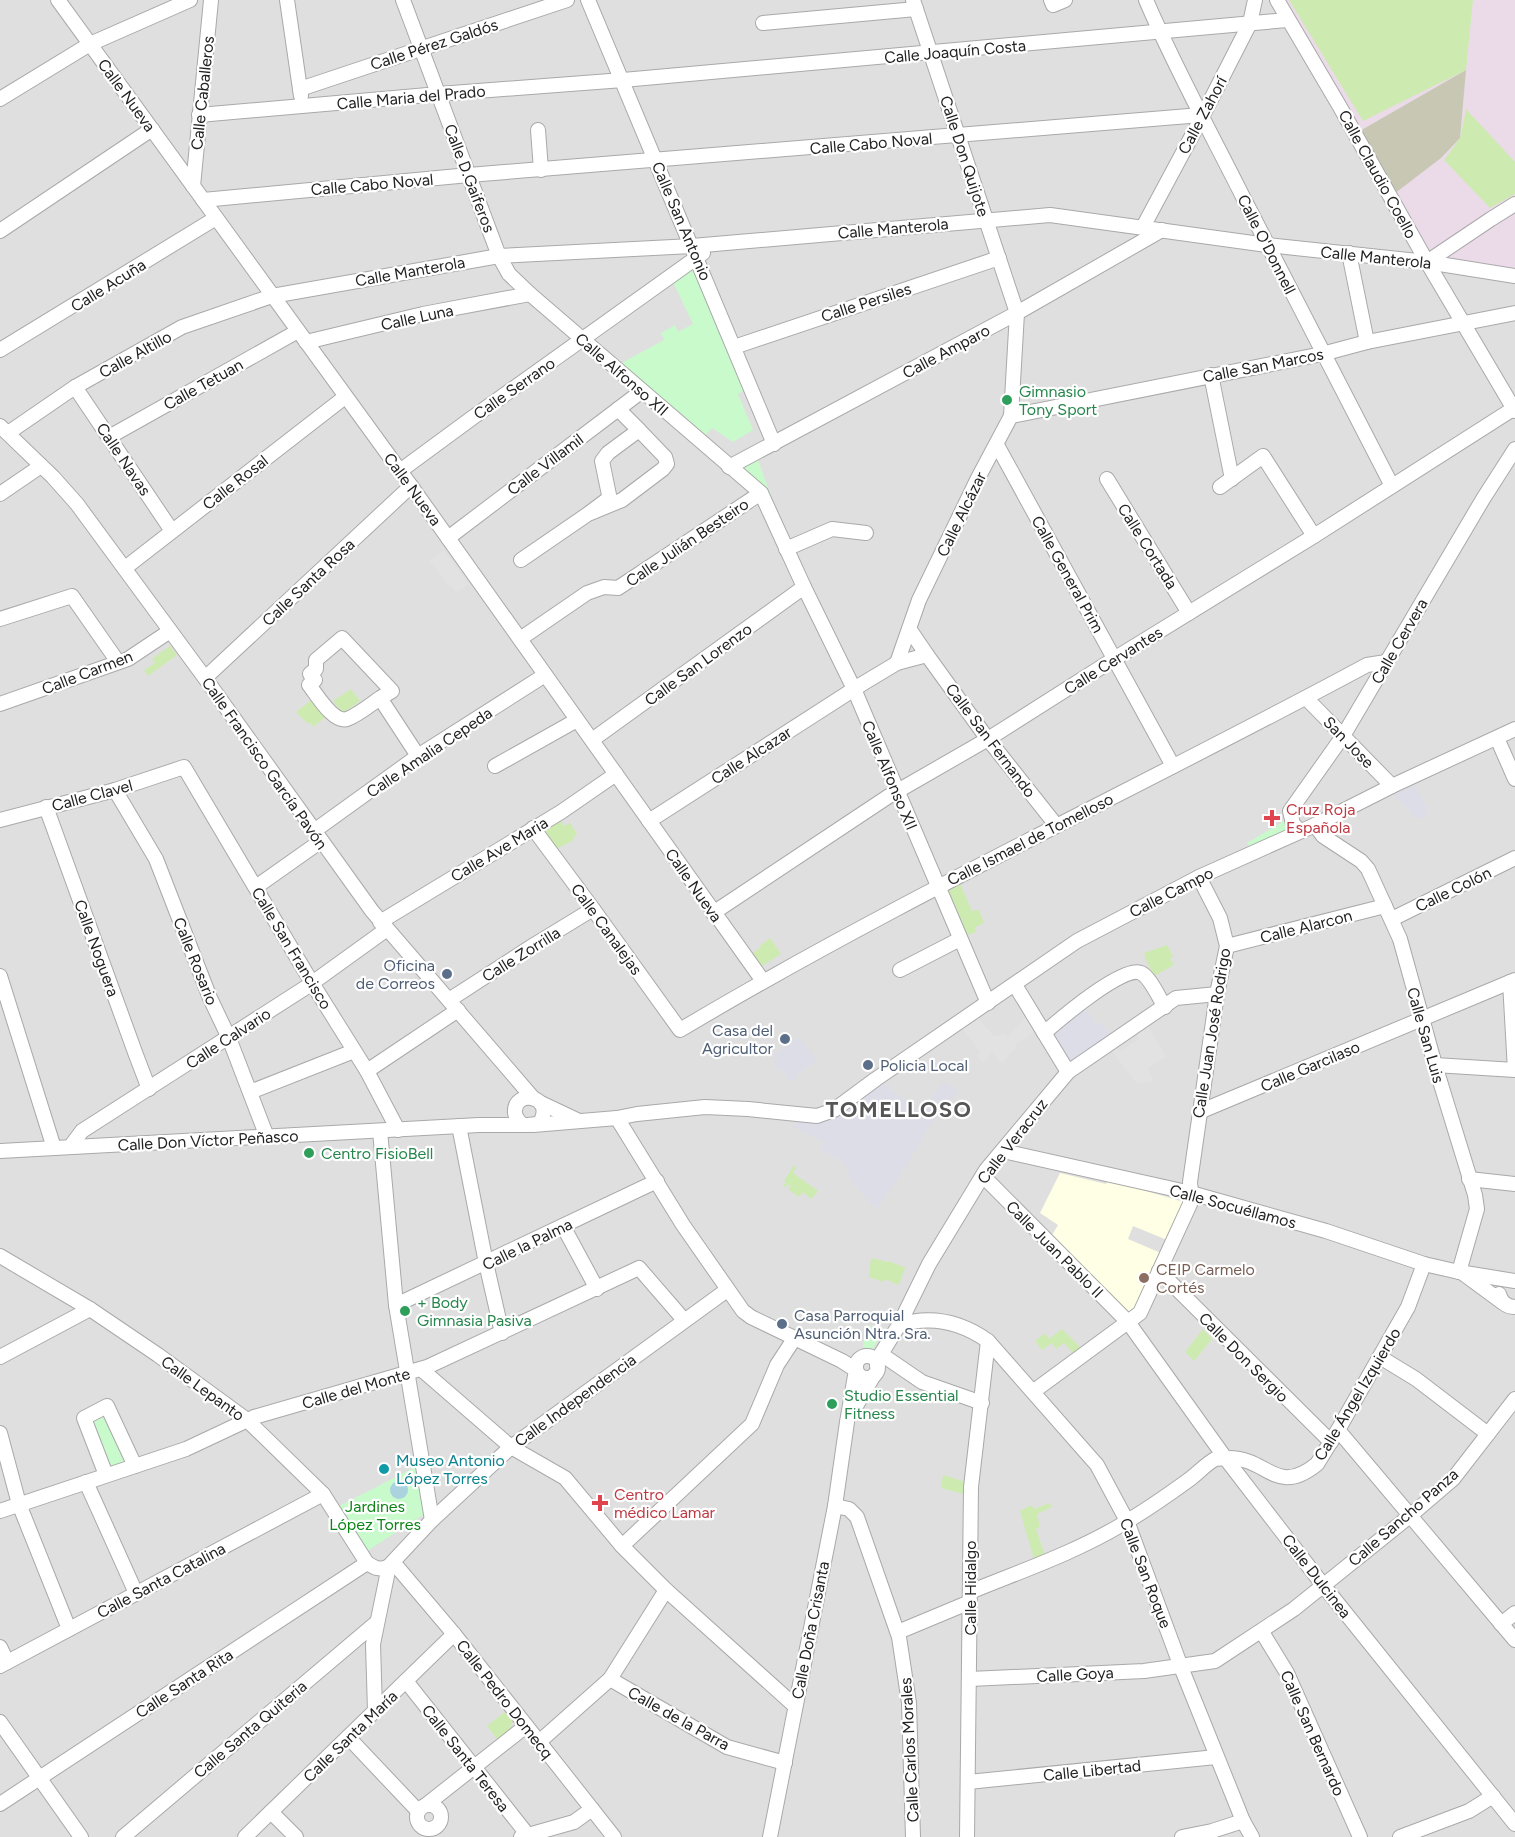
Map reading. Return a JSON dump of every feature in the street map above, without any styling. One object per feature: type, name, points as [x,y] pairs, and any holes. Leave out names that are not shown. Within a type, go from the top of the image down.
[{"type":"street","name":"Calle Nueva","points":[[58,0],[411,486],[763,981]]},
{"type":"street","points":[[0,99],[90,44],[168,4],[190,0]]},
{"type":"street","name":"Calle Caballeros","points":[[193,186],[211,0]]},
{"type":"street","points":[[287,0],[303,107]]},
{"type":"street","name":"Calle D.Gaiferos","points":[[403,0],[499,256]]},
{"type":"street","name":"Calle Pérez Galdós","points":[[300,89],[567,0]]},
{"type":"street","name":"Calle San Antonio","points":[[588,0],[774,444]]},
{"type":"street","points":[[1051,0],[1053,5],[1065,0]]},
{"type":"street","name":"Calle O'Donnell","points":[[1146,0],[1322,354],[1392,486]]},
{"type":"street","name":"Calle Zahorí","points":[[1143,227],[1250,23],[1255,0]]},
{"type":"street","name":"Calle Claudio Coello","points":[[1276,0],[1514,410]]},
{"type":"street","points":[[763,23],[914,4]]},
{"type":"street","name":"Calle Don Quijote","points":[[914,4],[1017,313]]},
{"type":"street","name":"Calle Joaquín Costa","points":[[623,80],[1287,20]]},
{"type":"street","name":"Calle Maria del Prado","points":[[199,115],[623,80]]},
{"type":"street","name":"Calle Cabo Noval","points":[[203,200],[469,175],[1202,116]]},
{"type":"street","points":[[0,231],[152,129]]},
{"type":"street","points":[[538,130],[541,170]]},
{"type":"street","points":[[1427,262],[1515,204]]},
{"type":"street","name":"Calle Manterola","points":[[272,296],[499,256],[695,251],[716,244],[1050,215],[1267,244],[1427,262],[1515,276]]},
{"type":"street","name":"Calle Acuña","points":[[0,350],[216,218]]},
{"type":"street","name":"Calle Amparo","points":[[729,467],[1017,313],[1162,230]]},
{"type":"street","name":"Calle Serrano","points":[[400,471],[582,339],[695,251]]},
{"type":"street","points":[[1349,253],[1367,342]]},
{"type":"street","name":"Calle Alfonso XII","points":[[499,256],[509,274],[530,294],[760,493],[854,689],[988,1003]]},
{"type":"street","name":"Calle Persiles","points":[[734,347],[999,258]]},
{"type":"street","name":"Calle Luna","points":[[302,337],[530,294]]},
{"type":"street","name":"Calle Altillo","points":[[4,429],[183,327],[272,296]]},
{"type":"street","name":"Calle San Marcos","points":[[1011,416],[1322,354],[1367,342],[1515,312]]},
{"type":"street","name":"Calle Alcázar","points":[[897,663],[920,600],[978,478],[1011,416],[1017,313]]},
{"type":"street","name":"Calle Tetuan","points":[[109,437],[302,337]]},
{"type":"street","points":[[1211,375],[1226,483],[1263,456],[1314,536]]},
{"type":"street","name":"Calle Navas","points":[[75,387],[172,531]]},
{"type":"street","name":"Calle Villamil","points":[[448,538],[642,391]]},
{"type":"street","name":"Calle Rosal","points":[[125,568],[345,397]]},
{"type":"street","points":[[588,514],[622,500],[667,464],[664,457],[618,409]]},
{"type":"street","name":"Calle Cervantes","points":[[713,913],[897,792],[988,739],[1514,410]]},
{"type":"street","name":"Calle Francisco García Pavón","points":[[4,429],[77,504],[384,926],[537,1101]]},
{"type":"street","points":[[520,560],[608,499],[602,461],[608,453],[639,430]]},
{"type":"street","name":"Calle General Prim","points":[[997,445],[1173,766]]},
{"type":"street","name":"Calle Cervera","points":[[1299,831],[1293,824],[1290,812],[1343,736],[1515,449]]},
{"type":"street","points":[[0,494],[41,466]]},
{"type":"street","name":"Calle Cortada","points":[[1107,479],[1189,613]]},
{"type":"street","name":"Calle Santa Rosa","points":[[205,678],[411,486]]},
{"type":"street","name":"Calle Julián Besteiro","points":[[520,639],[587,593],[604,587],[618,588],[760,493]]},
{"type":"street","points":[[786,549],[832,530],[866,533]]},
{"type":"street","name":"Calle San Lorenzo","points":[[592,740],[804,587]]},
{"type":"street","points":[[0,619],[72,596],[118,662]]},
{"type":"street","name":"Calle San Fernando","points":[[910,630],[988,739],[1056,825]]},
{"type":"street","name":"Calle Carmen","points":[[0,704],[128,659],[170,631]]},
{"type":"street","points":[[342,638],[392,691],[380,698],[346,719],[339,719],[332,715],[309,685],[315,680],[310,674],[316,669],[316,660],[342,638]]},
{"type":"street","points":[[854,689],[897,663],[927,654]]},
{"type":"street","name":"Calle Ismael de Tomelloso","points":[[680,1030],[763,981],[1056,825],[1367,665],[1386,662]]},
{"type":"street","name":"Calle Amalia Cepeda","points":[[256,887],[418,756],[545,675]]},
{"type":"street","name":"Calle Alcazar","points":[[649,821],[854,689]]},
{"type":"street","points":[[380,698],[418,756]]},
{"type":"street","name":"San Jose","points":[[1306,698],[1392,786]]},
{"type":"street","points":[[495,766],[577,720]]},
{"type":"street","name":"Calle Campo","points":[[850,1098],[1077,941],[1198,877],[1315,825],[1392,786],[1515,729]]},
{"type":"street","points":[[1497,738],[1515,779]]},
{"type":"street","name":"Calle Clavel","points":[[0,820],[115,790],[184,767]]},
{"type":"street","name":"Calle San Francisco","points":[[184,767],[367,1071],[398,1130]]},
{"type":"street","name":"Calle Ave Maria","points":[[384,926],[616,774]]},
{"type":"street","name":"Calle Rosario","points":[[115,790],[156,859],[267,1137]]},
{"type":"street","name":"Calle Noguera","points":[[46,807],[149,1089]]},
{"type":"street","name":"Calle San Luis","points":[[1315,825],[1323,836],[1361,861],[1368,869],[1400,939],[1421,1019],[1475,1195],[1477,1209],[1460,1272]]},
{"type":"street","name":"Calle Canalejas","points":[[533,828],[680,1030]]},
{"type":"street","name":"Calle Colón","points":[[1392,919],[1515,858]]},
{"type":"street","name":"Calle Juan José Rodrigo","points":[[1034,1391],[1140,1313],[1190,1204],[1190,1180],[1199,1112],[1217,994],[1227,946],[1220,918],[1198,877]]},
{"type":"street","name":"Calle Alarcon","points":[[1227,946],[1385,906]]},
{"type":"street","name":"Calle Zorrilla","points":[[367,1071],[534,945],[593,909]]},
{"type":"street","name":"Calle Calvario","points":[[70,1147],[82,1131],[312,983],[384,926]]},
{"type":"street","points":[[900,970],[960,939]]},
{"type":"street","points":[[1044,1033],[1081,1002],[1120,976],[1134,971],[1146,976],[1165,1007]]},
{"type":"street","points":[[0,976],[4,1001],[54,1148]]},
{"type":"street","points":[[1435,1065],[1515,1070],[1513,981]]},
{"type":"street","name":"Calle Garcilaso","points":[[1199,1112],[1513,981]]},
{"type":"street","points":[[1015,985],[1068,1072]]},
{"type":"street","name":"Calle Veracruz","points":[[877,1365],[929,1264],[989,1166],[1068,1072],[1176,998],[1217,994]]},
{"type":"street","points":[[250,1092],[354,1051]]},
{"type":"street","name":"Calle Don Víctor Peñasco","points":[[0,1151],[459,1126],[528,1125],[617,1118],[705,1107],[817,1116],[834,1110],[850,1098]]},
{"type":"street","points":[[537,1101],[544,1112],[543,1117],[537,1124],[520,1123],[515,1115],[516,1106],[523,1099],[537,1101],[579,1121]]},
{"type":"street","points":[[617,1118],[727,1290],[743,1311],[794,1339],[842,1361],[864,1378],[877,1365],[981,1403]]},
{"type":"street","points":[[459,1126],[502,1333]]},
{"type":"street","points":[[380,1131],[396,1305],[415,1371],[432,1520]]},
{"type":"street","name":"Calle Socuéllamos","points":[[1003,1152],[1191,1193],[1326,1231],[1424,1263],[1460,1272],[1515,1281]]},
{"type":"street","name":"Calle Juan Pablo II","points":[[983,1176],[1128,1322]]},
{"type":"street","points":[[1469,1179],[1515,1184]]},
{"type":"street","name":"Calle la Palma","points":[[396,1305],[657,1181]]},
{"type":"street","points":[[563,1226],[597,1289]]},
{"type":"street","name":"Calle Lepanto","points":[[0,1256],[90,1309],[247,1420],[323,1494],[367,1563]]},
{"type":"street","name":"Calle Ángel Izquierdo","points":[[1226,1459],[1235,1458],[1246,1461],[1281,1478],[1290,1478],[1307,1472],[1317,1464],[1408,1307],[1424,1263]]},
{"type":"street","name":"Calle del Monte","points":[[0,1511],[186,1449],[254,1417],[415,1371],[502,1333],[639,1268],[684,1320]]},
{"type":"street","name":"Calle Don Sergio","points":[[1159,1271],[1331,1442]]},
{"type":"street","name":"Calle Socuéllamos","points":[[1460,1272],[1510,1306]]},
{"type":"street","points":[[1510,1306],[1499,1295],[1501,1287],[1507,1282],[1515,1281]]},
{"type":"street","name":"Calle Independencia","points":[[391,1564],[432,1520],[511,1447],[727,1290]]},
{"type":"street","points":[[0,1357],[90,1309]]},
{"type":"street","name":"Calle San Roque","points":[[899,1325],[922,1319],[942,1321],[974,1331],[988,1341],[1034,1391],[1097,1465],[1127,1521],[1216,1757],[1252,1837]]},
{"type":"street","name":"Calle Dulcinea","points":[[1128,1322],[1226,1459],[1323,1585],[1515,1824]]},
{"type":"street","points":[[622,1546],[752,1424],[777,1365],[794,1339]]},
{"type":"street","name":"Calle Hidalgo","points":[[967,1837],[971,1487],[988,1341]]},
{"type":"street","points":[[1380,1357],[1416,1379],[1488,1434]]},
{"type":"street","name":"Calle Doña Crisanta","points":[[847,1422],[877,1365]]},
{"type":"street","name":"Calle Doña Crisanta","points":[[770,1837],[835,1506],[856,1370]]},
{"type":"street","points":[[415,1371],[511,1447],[565,1478],[622,1546],[666,1590],[795,1706]]},
{"type":"street","name":"Calle Sancho Panza","points":[[1181,1667],[1215,1661],[1294,1609],[1453,1479],[1515,1399]]},
{"type":"street","points":[[106,1475],[84,1418],[107,1406],[135,1466]]},
{"type":"street","points":[[1338,1430],[1515,1640]]},
{"type":"street","points":[[0,1433],[19,1504],[69,1629]]},
{"type":"street","points":[[898,1632],[1127,1521],[1192,1478],[1217,1458],[1226,1459]]},
{"type":"street","points":[[86,1482],[136,1593]]},
{"type":"street","name":"Calle Santa Catalina","points":[[3,1664],[323,1494]]},
{"type":"street","name":"Calle Carlos Morales","points":[[835,1506],[849,1509],[857,1516],[898,1632],[909,1703],[913,1837]]},
{"type":"street","points":[[367,1563],[375,1568],[383,1569],[391,1564]]},
{"type":"street","name":"Calle Santa Rita","points":[[0,1804],[367,1563]]},
{"type":"street","points":[[375,1711],[373,1644],[391,1564]]},
{"type":"street","name":"Calle Pedro Domecq","points":[[391,1564],[454,1634],[614,1837]]},
{"type":"street","points":[[539,1742],[610,1679],[666,1590]]},
{"type":"street","points":[[1501,1624],[1515,1613]]},
{"type":"street","name":"Calle Santa Quiteria","points":[[123,1837],[377,1622]]},
{"type":"street","name":"Calle San Bernardo","points":[[1262,1632],[1287,1673],[1360,1837]]},
{"type":"street","name":"Calle Santa María","points":[[245,1837],[454,1634]]},
{"type":"street","points":[[0,1647],[3,1664]]},
{"type":"street","name":"Calle Goya","points":[[970,1679],[1144,1671],[1181,1667]]},
{"type":"street","name":"Calle de la Parra","points":[[610,1679],[727,1747],[785,1763]]},
{"type":"street","name":"Calle Santa Teresa","points":[[406,1681],[524,1836]]},
{"type":"street","points":[[0,1722],[81,1837]]},
{"type":"street","points":[[422,1808],[526,1726]]},
{"type":"street","points":[[348,1737],[422,1808],[435,1807],[440,1812],[441,1832]]},
{"type":"street","name":"Calle Libertad","points":[[968,1782],[1216,1757]]},
{"type":"street","points":[[1400,1837],[1469,1811],[1493,1796]]},
{"type":"street","points":[[524,1836],[574,1822],[592,1809]]},
{"type":"street","points":[[271,1812],[296,1837]]},
{"type":"street","points":[[1182,1837],[1212,1831],[1243,1821]]},
{"type":"shaded area","points":[[0,0],[1277,0],[1515,276],[1515,1837],[0,1837]]},
{"type":"shaded area","points":[[1277,0],[1515,0],[1515,276],[1427,262]]},
{"type":"shaded area","points":[[1466,70],[1460,138],[1441,158],[1394,194],[1358,132]]},
{"type":"shaded area","points":[[444,550],[469,584],[456,593],[429,561]]},
{"type":"shaded area","points":[[1414,784],[1427,808],[1426,818],[1417,819],[1393,794]]},
{"type":"shaded area","points":[[1084,1006],[1096,1024],[1100,1022],[1111,1037],[1070,1066],[1051,1033]]},
{"type":"shaded area","points":[[1027,1016],[1036,1031],[1015,1045],[1016,1048],[1002,1063],[992,1053],[983,1063],[977,1055],[980,1052],[963,1029],[978,1019],[994,1036],[1000,1036],[1003,1033],[1007,1037]]},
{"type":"shaded area","points":[[1148,1025],[1166,1057],[1148,1068],[1154,1081],[1140,1084],[1136,1083],[1111,1050],[1116,1046],[1120,1051],[1139,1039],[1136,1033]]},
{"type":"shaded area","points":[[799,1037],[817,1061],[797,1074],[795,1080],[790,1081],[781,1069],[776,1069],[774,1055]]},
{"type":"shaded area","points":[[881,1081],[922,1115],[934,1100],[932,1097],[944,1081],[958,1091],[930,1126],[877,1208],[868,1201],[851,1180],[845,1163],[821,1149],[823,1142],[794,1127],[796,1121],[815,1121],[842,1114]]},
{"type":"shaded area","points":[[1060,1173],[1106,1184],[1108,1180],[1184,1202],[1167,1240],[1133,1226],[1128,1239],[1161,1253],[1135,1308],[1128,1313],[1052,1235],[1058,1225],[1040,1213]]},
{"type":"green space","points":[[1289,0],[1473,0],[1466,70],[1363,121]]},
{"type":"green space","points":[[1466,109],[1515,162],[1515,194],[1490,208],[1444,160],[1460,138]]},
{"type":"green space","points":[[694,268],[745,390],[738,394],[753,430],[733,442],[712,428],[702,439],[618,365],[664,340],[661,333],[675,325],[678,332],[693,324],[673,282]]},
{"type":"green space","points":[[757,458],[771,496],[761,493],[737,463]]},
{"type":"green space","points":[[170,646],[177,655],[148,676],[144,670],[155,663],[152,659]]},
{"type":"green space","points":[[351,689],[360,701],[343,713],[333,701]]},
{"type":"green space","points":[[314,698],[328,715],[313,727],[296,712]]},
{"type":"green space","points":[[1287,816],[1292,831],[1251,849],[1247,843],[1281,823]]},
{"type":"green space","points":[[560,819],[564,826],[570,823],[577,834],[574,840],[556,849],[542,831]]},
{"type":"green space","points":[[960,884],[972,911],[979,910],[984,923],[975,927],[976,932],[965,936],[946,892]]},
{"type":"green space","points":[[770,938],[781,954],[760,967],[750,955]]},
{"type":"green space","points":[[1167,945],[1173,956],[1170,958],[1174,965],[1154,976],[1144,953]]},
{"type":"green space","points":[[794,1165],[796,1168],[793,1173],[818,1191],[811,1199],[803,1192],[799,1197],[788,1189],[791,1186],[789,1184],[783,1186]]},
{"type":"green space","points":[[871,1258],[906,1268],[898,1285],[885,1279],[883,1282],[869,1277]]},
{"type":"green space","points":[[865,1325],[884,1330],[872,1350],[863,1347]]},
{"type":"green space","points":[[1062,1329],[1081,1348],[1074,1354],[1064,1343],[1056,1349],[1052,1343],[1042,1350],[1035,1341],[1045,1333],[1049,1339]]},
{"type":"green space","points":[[1203,1329],[1212,1339],[1194,1361],[1185,1352]]},
{"type":"green space","points":[[107,1406],[135,1466],[106,1475],[84,1418]]},
{"type":"green space","name":"Jardines López Torres","points":[[419,1465],[426,1513],[367,1551],[339,1506]]},
{"type":"green space","points":[[943,1475],[969,1483],[967,1495],[941,1488]]},
{"type":"green space","points":[[1050,1503],[1052,1507],[1037,1514],[1040,1527],[1036,1529],[1046,1558],[1035,1563],[1020,1511],[1031,1505],[1034,1509]]},
{"type":"green space","points":[[506,1711],[514,1721],[510,1725],[512,1729],[498,1740],[487,1726]]},
{"type":"water","points":[[399,1481],[405,1484],[408,1490],[405,1496],[399,1499],[393,1496],[390,1490],[393,1484]]},
{"type":"place","name":"Gimnasio Tony Sport","points":[[1007,400]]},
{"type":"place","name":"Cruz Roja Española","points":[[1272,818]]},
{"type":"place","name":"Oficina de Correos","points":[[447,974]]},
{"type":"place","name":"Casa del Agricultor","points":[[785,1039]]},
{"type":"place","name":"Policia Local","points":[[868,1065]]},
{"type":"place","name":"Centro FisioBell","points":[[309,1153]]},
{"type":"place","name":"CEIP Carmelo Cortés","points":[[1144,1278]]},
{"type":"place","name":"+ Body Gimnasia Pasiva","points":[[405,1311]]},
{"type":"place","name":"Casa Parroquial Asunción Ntra. Sra.","points":[[782,1324]]},
{"type":"place","name":"Studio Essential Fitness","points":[[832,1404]]},
{"type":"place","name":"Museo Antonio López Torres","points":[[384,1469]]},
{"type":"place","name":"Centro médico Lamar","points":[[600,1503]]},
{"type":"district","name":"TOMELLOSO","points":[[899,1109]]}]
